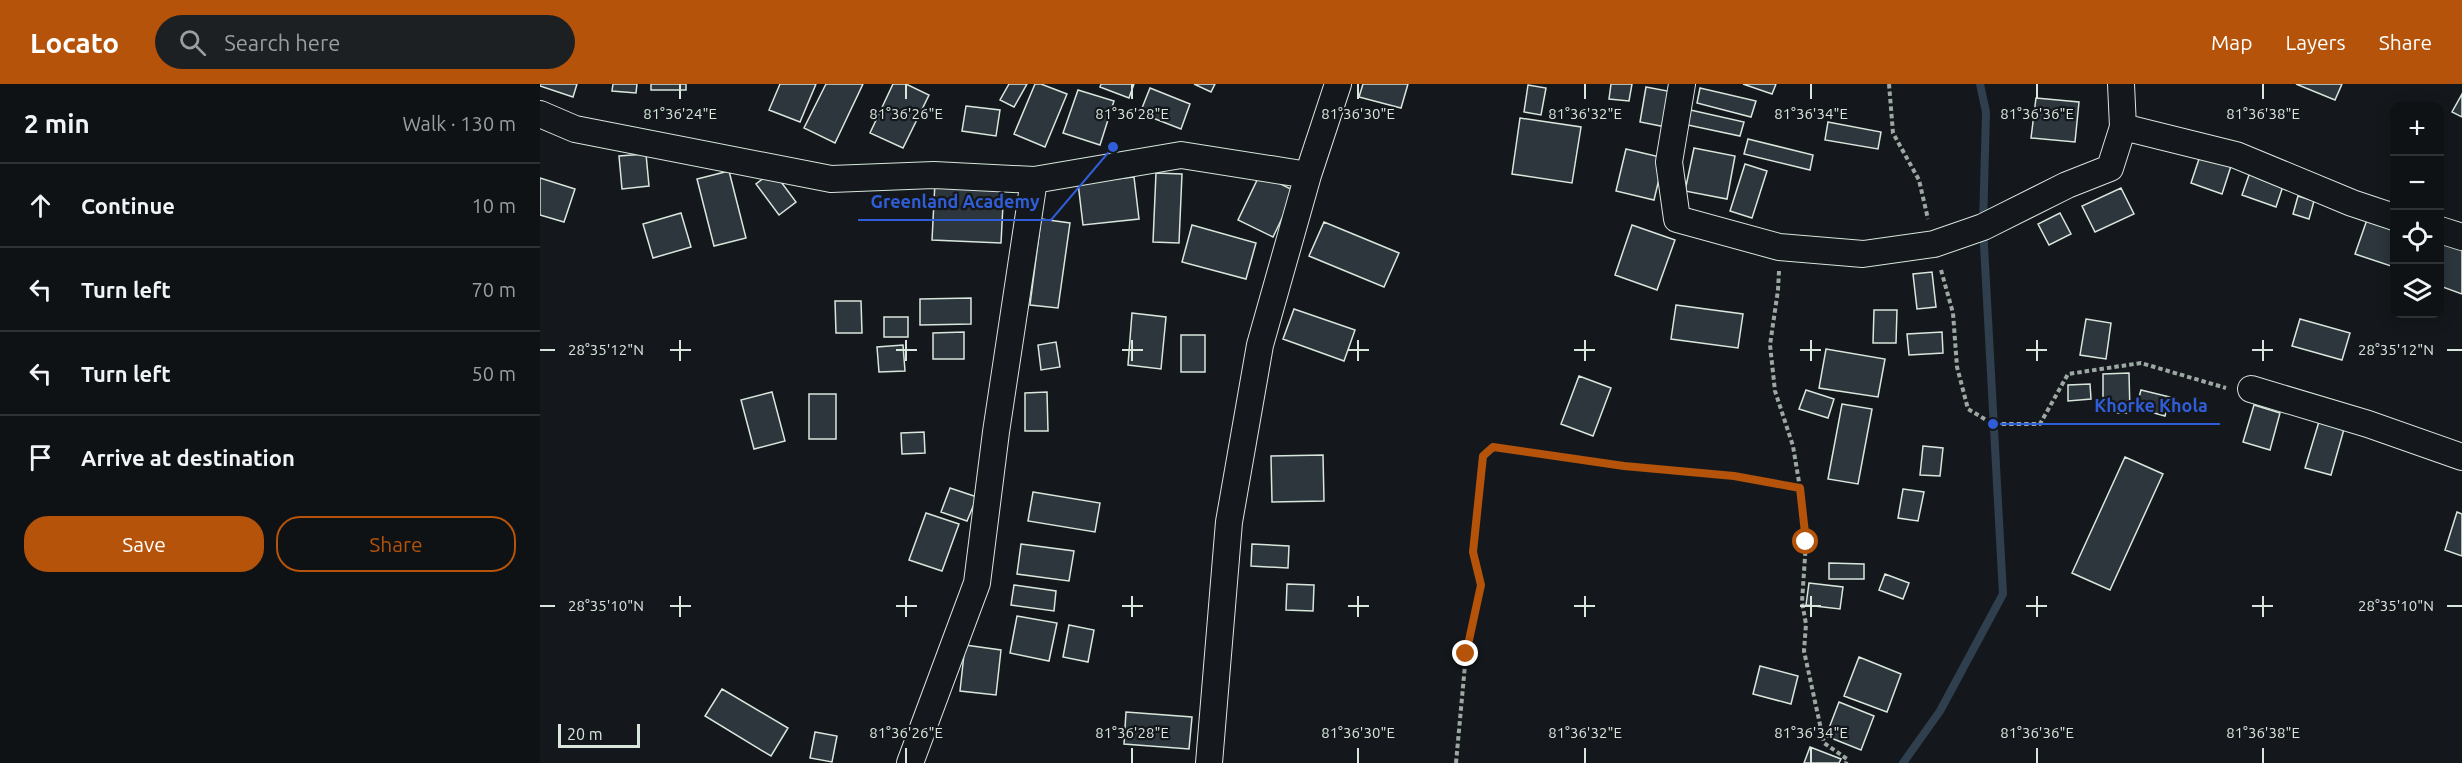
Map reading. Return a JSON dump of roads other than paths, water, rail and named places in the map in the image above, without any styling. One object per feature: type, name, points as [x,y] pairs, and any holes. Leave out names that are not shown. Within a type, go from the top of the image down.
[{"type":"street","points":[[1209,763],[1228,522],[1260,345],[1308,175],[1338,84]]},
{"type":"street","points":[[1682,84],[1669,162],[1677,219],[1779,247],[1863,254],[1934,244],[1983,227],[2067,185],[2110,168],[2123,127],[2121,84]]},
{"type":"street","points":[[540,114],[575,129],[831,179],[934,175],[1034,180],[1180,155],[1308,175]]},
{"type":"street","points":[[2123,127],[2236,155],[2352,203],[2390,216]]},
{"type":"street","points":[[910,763],[977,583],[996,432],[1034,180]]},
{"type":"street","points":[[2444,232],[2462,237]]},
{"type":"street","points":[[2251,389],[2368,424],[2462,457]]},
{"type":"waterway","points":[[1903,763],[1940,711],[2003,594],[1983,227],[1986,112],[1980,84]]},
{"type":"place","name":"Greenland Academy","points":[[1113,147]]},
{"type":"place","name":"Khorke Khola","points":[[1993,424]]}]
